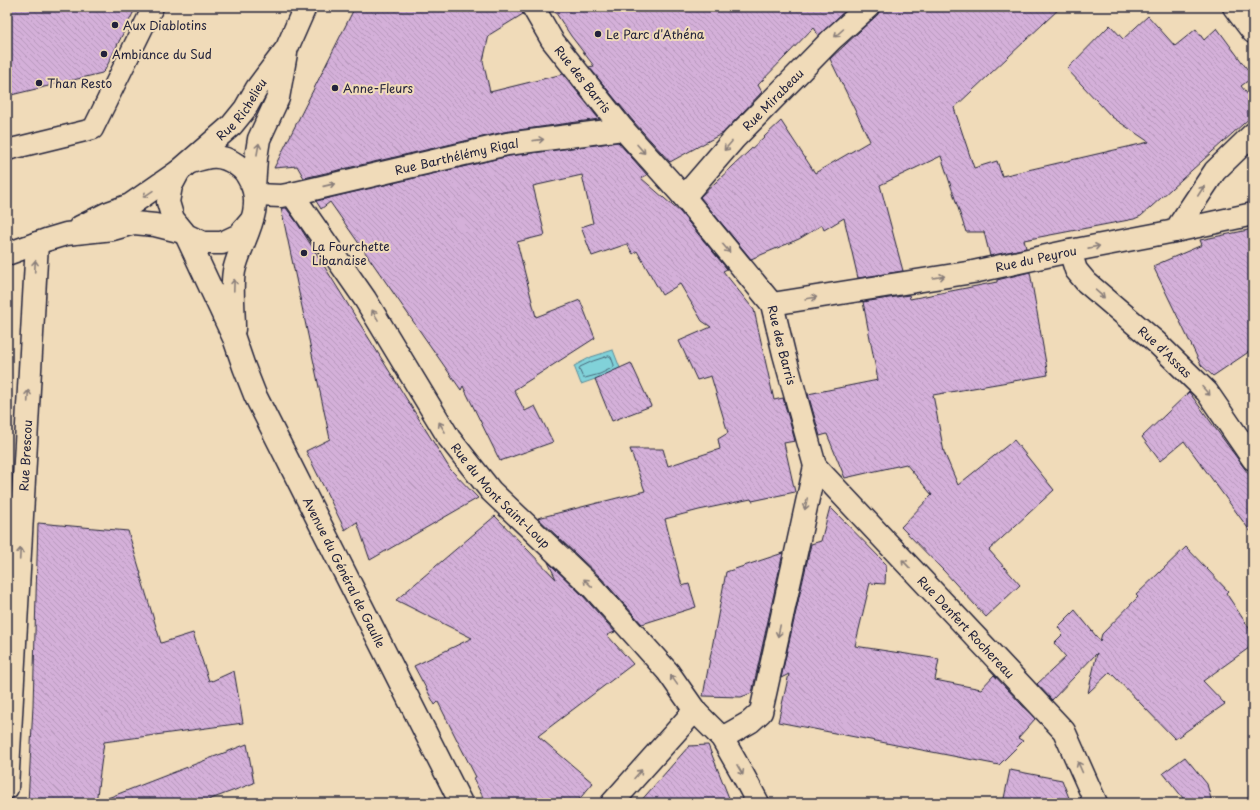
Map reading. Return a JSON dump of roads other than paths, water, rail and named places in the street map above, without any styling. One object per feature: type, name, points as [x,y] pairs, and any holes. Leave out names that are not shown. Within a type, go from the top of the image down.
[{"type":"street","points":[[7,150],[93,129],[153,7]]},
{"type":"street","name":"Rue Richelieu","points":[[184,167],[232,125],[245,109],[257,88],[287,48],[305,7]]},
{"type":"street","name":"Rue des Barris","points":[[533,7],[552,40],[623,129],[684,197],[772,304],[814,466],[761,712],[750,722],[722,738]]},
{"type":"street","name":"Rue Mirabeau","points":[[684,197],[734,139],[831,40],[868,7]]},
{"type":"street","points":[[1234,7],[1253,32]]},
{"type":"street","name":"Rue Richelieu","points":[[255,192],[256,158],[259,139],[278,98],[287,48]]},
{"type":"street","name":"Rue Barthélémy Rigal","points":[[292,194],[508,144],[623,129]]},
{"type":"street","points":[[1175,231],[1215,171],[1253,134]]},
{"type":"street","points":[[7,254],[66,234],[130,205],[184,167],[207,156],[228,159],[244,170],[255,192],[256,208],[251,221],[239,235],[222,243],[203,243],[185,234],[156,225],[134,223],[113,229],[66,234]]},
{"type":"street","points":[[184,167],[171,186],[168,202],[173,219],[185,234]]},
{"type":"street","points":[[255,192],[281,196],[292,194]]},
{"type":"street","name":"Rue du Mont Saint-Loup","points":[[292,194],[365,299],[449,438],[491,491],[597,593],[668,672],[696,712],[722,738],[758,803]]},
{"type":"street","name":"Rue du Peyrou","points":[[772,304],[973,272],[1253,214]]},
{"type":"street","name":"Avenue du Général de Gaulle","points":[[234,338],[234,271],[251,221]]},
{"type":"street","name":"Avenue du Général de Gaulle","points":[[185,234],[234,338],[255,395],[461,803]]},
{"type":"street","name":"Rue Brescou","points":[[7,788],[36,243]]},
{"type":"street","name":"Rue d'Assas","points":[[1070,252],[1076,270],[1086,282],[1156,342],[1207,392],[1253,459]]},
{"type":"street","name":"Rue Denfert Rochereau","points":[[814,466],[1064,731],[1096,803]]},
{"type":"street","points":[[612,803],[688,717],[696,712]]},
{"type":"water","points":[[613,350],[620,368],[581,384],[574,366],[591,357]]},
{"type":"place","name":"Aux Diablotins","points":[[115,25]]},
{"type":"place","name":"Le Parc d'Athéna","points":[[598,34]]},
{"type":"place","name":"Ambiance du Sud","points":[[104,54]]},
{"type":"place","name":"Than Resto","points":[[39,83]]},
{"type":"place","name":"Anne-Fleurs","points":[[335,88]]},
{"type":"place","name":"La Fourchette Libanaise","points":[[304,253]]}]
